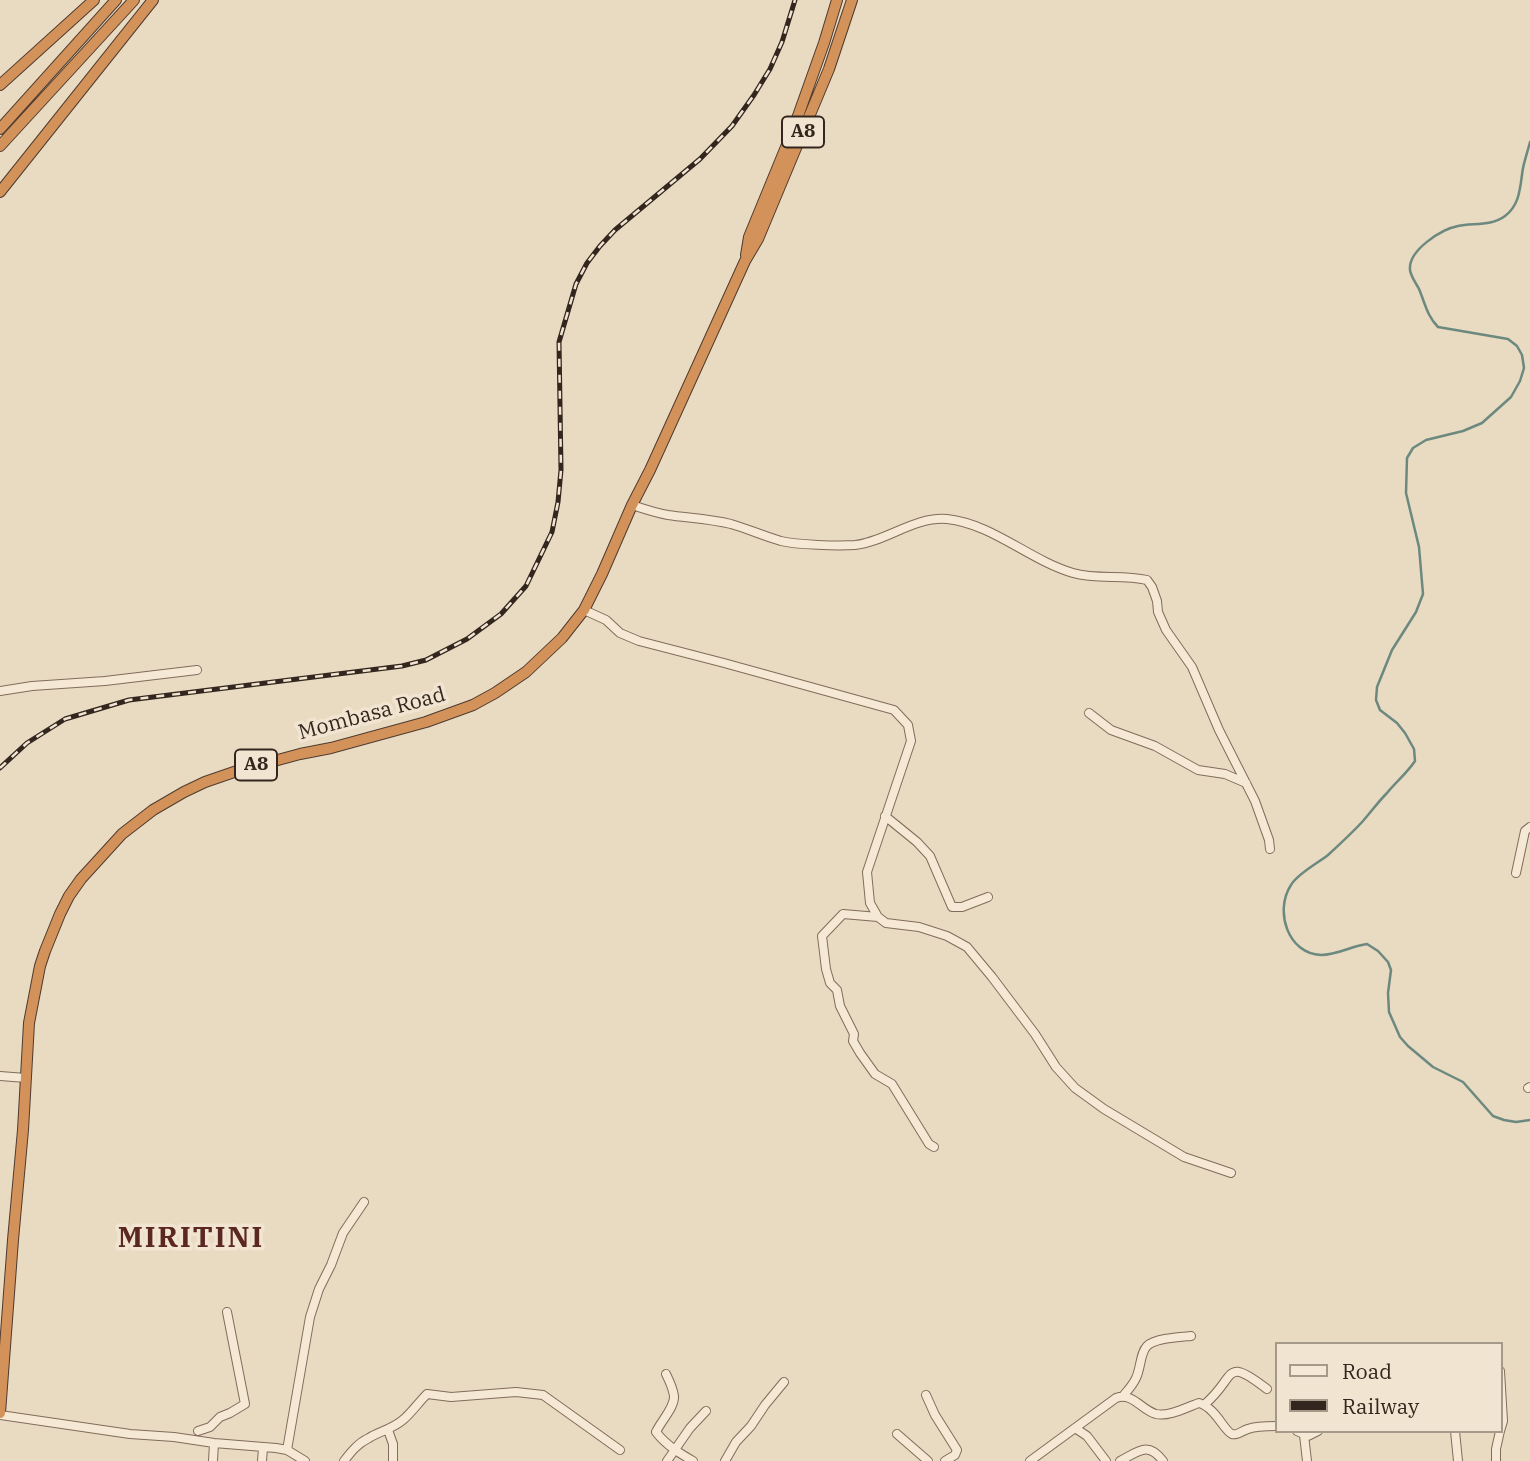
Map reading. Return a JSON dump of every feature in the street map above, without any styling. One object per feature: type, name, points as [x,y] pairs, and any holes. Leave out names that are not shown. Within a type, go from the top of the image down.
[{"type":"highway","points":[[0,85],[94,0]]},
{"type":"highway","points":[[0,129],[116,0]]},
{"type":"highway","points":[[0,146],[134,0]]},
{"type":"highway","points":[[0,192],[153,0]]},
{"type":"highway","name":"Mombasa Road","points":[[0,1414],[29,1023],[40,967],[60,914],[81,879],[138,820],[205,782],[260,764],[426,722],[473,705],[526,672],[562,638],[584,610],[745,261],[758,239],[839,43],[852,0]]},
{"type":"highway","name":"Mombasa Road","points":[[745,261],[750,237],[793,130],[836,2]]},
{"type":"street","points":[[632,506],[723,523],[796,543],[854,545],[872,542],[896,530],[933,519],[946,519],[988,531],[1050,564],[1074,573],[1147,580],[1152,587],[1166,630],[1192,667],[1219,730],[1255,801],[1270,849]]},
{"type":"street","points":[[584,610],[606,620],[620,633],[639,641],[894,710],[908,725],[911,741],[867,872],[870,903],[878,917]]},
{"type":"street","points":[[0,691],[32,685],[105,681],[197,670]]},
{"type":"street","points":[[1089,713],[1111,730],[1155,746],[1198,770],[1225,774],[1245,783]]},
{"type":"street","points":[[885,816],[930,856],[952,907],[962,907],[988,897]]},
{"type":"street","points":[[1516,873],[1525,831],[1530,827]]},
{"type":"street","points":[[934,1147],[929,1144],[892,1084],[875,1074],[860,1054],[853,1041],[854,1034],[840,1006],[837,990],[830,983],[822,936],[843,914],[878,917],[886,922],[919,927],[947,936],[967,947],[1035,1034],[1056,1067],[1075,1088],[1184,1157],[1231,1172]]},
{"type":"street","points":[[0,1076],[26,1077]]},
{"type":"street","points":[[287,1450],[310,1317],[343,1233],[364,1202]]},
{"type":"street","points":[[198,1431],[210,1427],[220,1417],[245,1404],[227,1312]]},
{"type":"street","points":[[1030,1461],[1123,1395],[1137,1377],[1145,1347],[1160,1340],[1191,1336]]},
{"type":"street","points":[[1205,1404],[1222,1387],[1229,1375],[1239,1370],[1267,1389]]},
{"type":"street","points":[[666,1374],[674,1397],[672,1409],[661,1421],[656,1432],[674,1450],[693,1461]]},
{"type":"street","points":[[725,1461],[784,1382]]},
{"type":"street","points":[[344,1461],[363,1441],[405,1419],[427,1394],[451,1397],[527,1392],[543,1395],[620,1450]]},
{"type":"street","points":[[926,1395],[957,1450],[955,1455],[945,1461]]},
{"type":"street","points":[[1123,1395],[1157,1415],[1199,1403],[1205,1404],[1230,1433],[1234,1434],[1250,1427],[1274,1426]]},
{"type":"street","points":[[1502,1404],[1502,1424]]},
{"type":"street","points":[[667,1461],[706,1410]]},
{"type":"street","points":[[0,1414],[130,1434],[287,1450],[305,1461]]},
{"type":"street","points":[[1075,1428],[1087,1436],[1106,1461]]},
{"type":"street","points":[[388,1430],[393,1444],[393,1461]]},
{"type":"street","points":[[1301,1433],[1307,1461]]},
{"type":"street","points":[[1455,1433],[1458,1461]]},
{"type":"street","points":[[1496,1461],[1500,1433]]},
{"type":"street","points":[[897,1434],[928,1461]]},
{"type":"street","points":[[214,1443],[214,1461]]},
{"type":"street","points":[[262,1461],[263,1448]]},
{"type":"street","points":[[1120,1461],[1144,1449],[1151,1449],[1163,1461]]},
{"type":"waterway","points":[[1530,142],[1519,194],[1510,211],[1494,221],[1443,231],[1420,248],[1411,262],[1411,275],[1438,327],[1508,339],[1517,346],[1522,355],[1524,368],[1511,397],[1482,423],[1463,431],[1426,440],[1413,448],[1407,458],[1406,493],[1419,547],[1423,594],[1416,612],[1392,650],[1377,687],[1376,700],[1380,710],[1405,733],[1414,749],[1415,761],[1350,834],[1294,881],[1286,895],[1284,907],[1287,929],[1300,947],[1310,953],[1327,955],[1367,944],[1378,951],[1391,970],[1389,1012],[1400,1037],[1408,1046],[1433,1067],[1463,1082],[1493,1116],[1516,1122],[1530,1120]]},
{"type":"railway","points":[[0,768],[27,743],[65,719],[129,700],[402,666],[426,660],[467,639],[501,614],[526,586],[552,532],[561,470],[559,342],[576,284],[587,263],[615,230],[700,159],[732,126],[770,69],[795,0]]},
{"type":"district","name":"MIRITINI","points":[[191,1239]]}]
